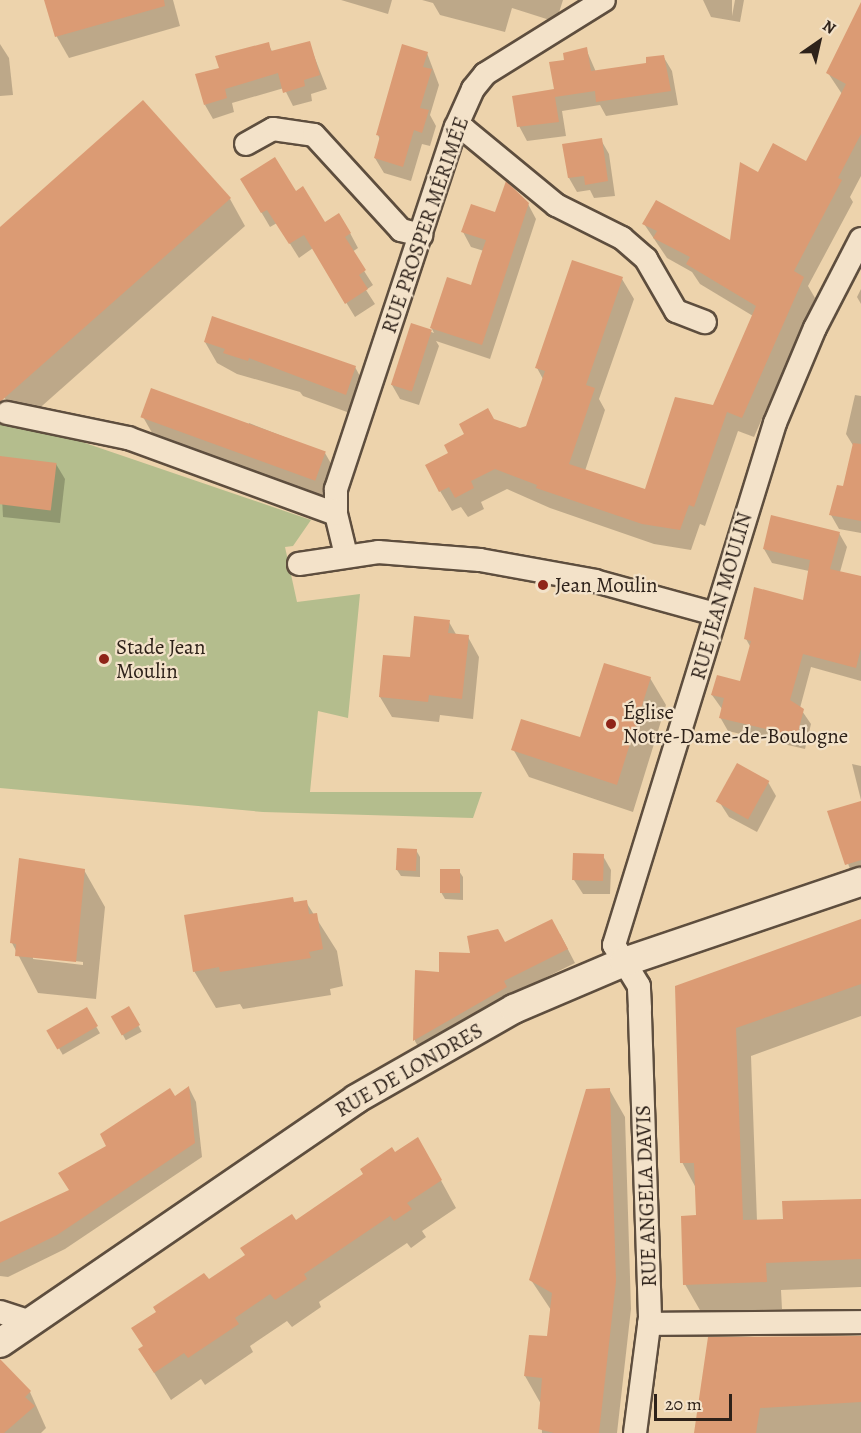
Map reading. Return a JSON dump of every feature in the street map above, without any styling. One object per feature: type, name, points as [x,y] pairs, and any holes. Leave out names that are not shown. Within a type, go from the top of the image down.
[{"type":"street","name":"RUE PROSPER MÉRIMÉE","points":[[346,555],[336,514],[336,489],[456,127],[473,89],[484,74],[604,0]]},
{"type":"street","points":[[456,127],[465,130],[556,205],[622,238],[646,259],[676,311],[705,322]]},
{"type":"street","points":[[246,144],[273,129],[314,135],[401,230],[421,236]]},
{"type":"street","name":"RUE JEAN MOULIN","points":[[624,962],[614,945],[775,423],[815,328],[861,239]]},
{"type":"street","points":[[6,413],[128,438],[336,514]]},
{"type":"street","points":[[299,564],[346,555],[409,553],[529,566],[715,614]]},
{"type":"street","name":"RUE DE LONDRES","points":[[0,1343],[28,1321],[357,1099],[514,1009],[624,962],[861,882]]},
{"type":"street","name":"RUE ANGELA DAVIS","points":[[624,962],[639,986],[649,1324],[635,1433]]},
{"type":"street","points":[[0,1312],[28,1321]]},
{"type":"street","points":[[649,1324],[861,1322]]},
{"type":"green space","points":[[0,414],[311,520],[293,546],[285,547],[297,602],[360,594],[348,718],[318,711],[310,792],[482,792],[473,818],[263,812],[0,788]]},
{"type":"building","points":[[44,0],[164,0],[165,6],[55,37]]},
{"type":"building","points":[[861,2],[861,134],[838,178],[842,180],[794,271],[804,277],[742,418],[727,412],[694,507],[689,505],[680,530],[642,524],[536,488],[537,485],[495,469],[471,481],[474,488],[455,498],[449,487],[439,492],[425,465],[448,453],[444,445],[464,434],[459,424],[488,408],[494,419],[520,428],[526,426],[545,371],[535,368],[572,260],[623,277],[586,385],[595,388],[569,464],[645,489],[675,397],[713,405],[756,306],[686,264],[690,257],[653,238],[657,231],[642,224],[656,200],[730,240],[740,162],[758,172],[773,143],[806,161],[846,84],[826,73]]},
{"type":"building","points":[[310,41],[320,75],[304,80],[305,86],[283,93],[278,73],[225,89],[227,98],[204,105],[195,74],[219,68],[215,56],[269,42],[271,51]]},
{"type":"building","points":[[402,44],[428,52],[423,67],[432,69],[420,108],[429,110],[422,133],[414,130],[403,167],[374,158],[380,136],[376,135]]},
{"type":"building","points":[[587,47],[591,71],[646,63],[646,57],[664,55],[671,91],[596,102],[595,91],[555,97],[559,122],[517,127],[512,96],[554,89],[549,62],[564,60],[563,53]]},
{"type":"building","points":[[143,100],[231,198],[0,402],[0,227]]},
{"type":"building","points":[[602,138],[608,181],[585,185],[584,176],[568,178],[562,144]]},
{"type":"building","points":[[275,157],[296,191],[303,186],[325,222],[339,213],[351,233],[345,237],[366,270],[359,275],[368,289],[345,304],[304,235],[289,244],[267,210],[261,213],[240,179]]},
{"type":"building","points":[[506,181],[529,203],[482,345],[430,328],[447,277],[471,285],[486,240],[461,232],[471,204],[495,212]]},
{"type":"building","points":[[212,316],[356,366],[346,395],[249,358],[248,361],[223,353],[225,349],[204,342]]},
{"type":"building","points":[[411,323],[432,330],[412,392],[391,385]]},
{"type":"building","points":[[151,388],[326,452],[315,481],[140,417]]},
{"type":"building","points":[[853,443],[861,444],[861,521],[829,515],[837,485],[843,486]]},
{"type":"building","points":[[0,456],[57,463],[51,511],[0,504]]},
{"type":"building","points":[[771,515],[840,532],[830,569],[861,576],[861,648],[856,668],[803,654],[790,700],[804,709],[797,736],[719,718],[724,698],[711,695],[717,675],[740,681],[751,641],[744,639],[754,587],[803,600],[810,560],[763,549]]},
{"type":"building","points":[[414,616],[450,620],[448,633],[469,635],[462,699],[429,695],[428,702],[379,697],[383,655],[410,657]]},
{"type":"building","name":"Église Notre-Dame-de-Boulogne","points":[[604,663],[651,677],[617,785],[511,750],[521,719],[580,737]]},
{"type":"building","points":[[737,763],[769,781],[748,819],[716,801]]},
{"type":"building","points":[[861,801],[861,860],[845,865],[827,811]]},
{"type":"building","points":[[397,848],[417,849],[416,871],[396,870]]},
{"type":"building","points":[[573,853],[604,854],[603,881],[572,880]]},
{"type":"building","points":[[19,858],[85,869],[76,962],[15,956],[16,944],[10,943]]},
{"type":"building","points":[[440,869],[460,869],[460,893],[440,893]]},
{"type":"building","points":[[293,897],[294,902],[307,900],[309,914],[317,913],[323,949],[309,952],[311,958],[220,972],[219,967],[193,972],[184,915]]},
{"type":"building","points":[[552,919],[568,949],[504,981],[507,987],[413,1041],[415,970],[439,972],[439,952],[470,953],[467,936],[498,929],[505,942]]},
{"type":"building","points":[[861,919],[861,984],[736,1028],[743,1220],[783,1219],[782,1201],[861,1199],[861,1259],[766,1263],[767,1282],[683,1285],[681,1216],[696,1215],[694,1163],[680,1163],[675,986]]},
{"type":"building","points":[[129,1006],[140,1025],[122,1036],[111,1016]]},
{"type":"building","points":[[87,1007],[98,1026],[57,1050],[46,1030]]},
{"type":"building","points":[[189,1086],[195,1143],[57,1235],[0,1263],[0,1222],[69,1190],[58,1173],[106,1146],[100,1134],[170,1088],[175,1096]]},
{"type":"building","points":[[610,1088],[616,1281],[599,1433],[554,1433],[538,1429],[542,1378],[524,1376],[529,1335],[547,1336],[552,1293],[529,1280],[586,1089]]},
{"type":"building","points":[[418,1137],[442,1180],[407,1203],[412,1209],[394,1221],[390,1216],[304,1274],[307,1279],[275,1300],[270,1294],[235,1318],[239,1324],[188,1358],[184,1353],[154,1373],[138,1349],[143,1346],[131,1328],[156,1312],[153,1307],[204,1273],[209,1279],[245,1255],[240,1248],[292,1214],[296,1220],[363,1174],[360,1169],[392,1147],[395,1152]]},
{"type":"building","points":[[861,1336],[861,1402],[760,1408],[756,1433],[694,1433],[708,1337]]},
{"type":"building","points":[[0,1359],[31,1391],[25,1397],[35,1406],[4,1433],[0,1433]]},
{"type":"place","name":"Jean Moulin","points":[[543,585]]},
{"type":"place","name":"Stade Jean Moulin","points":[[104,659]]},
{"type":"place","name":"Église Notre-Dame-de-Boulogne","points":[[611,724]]}]
